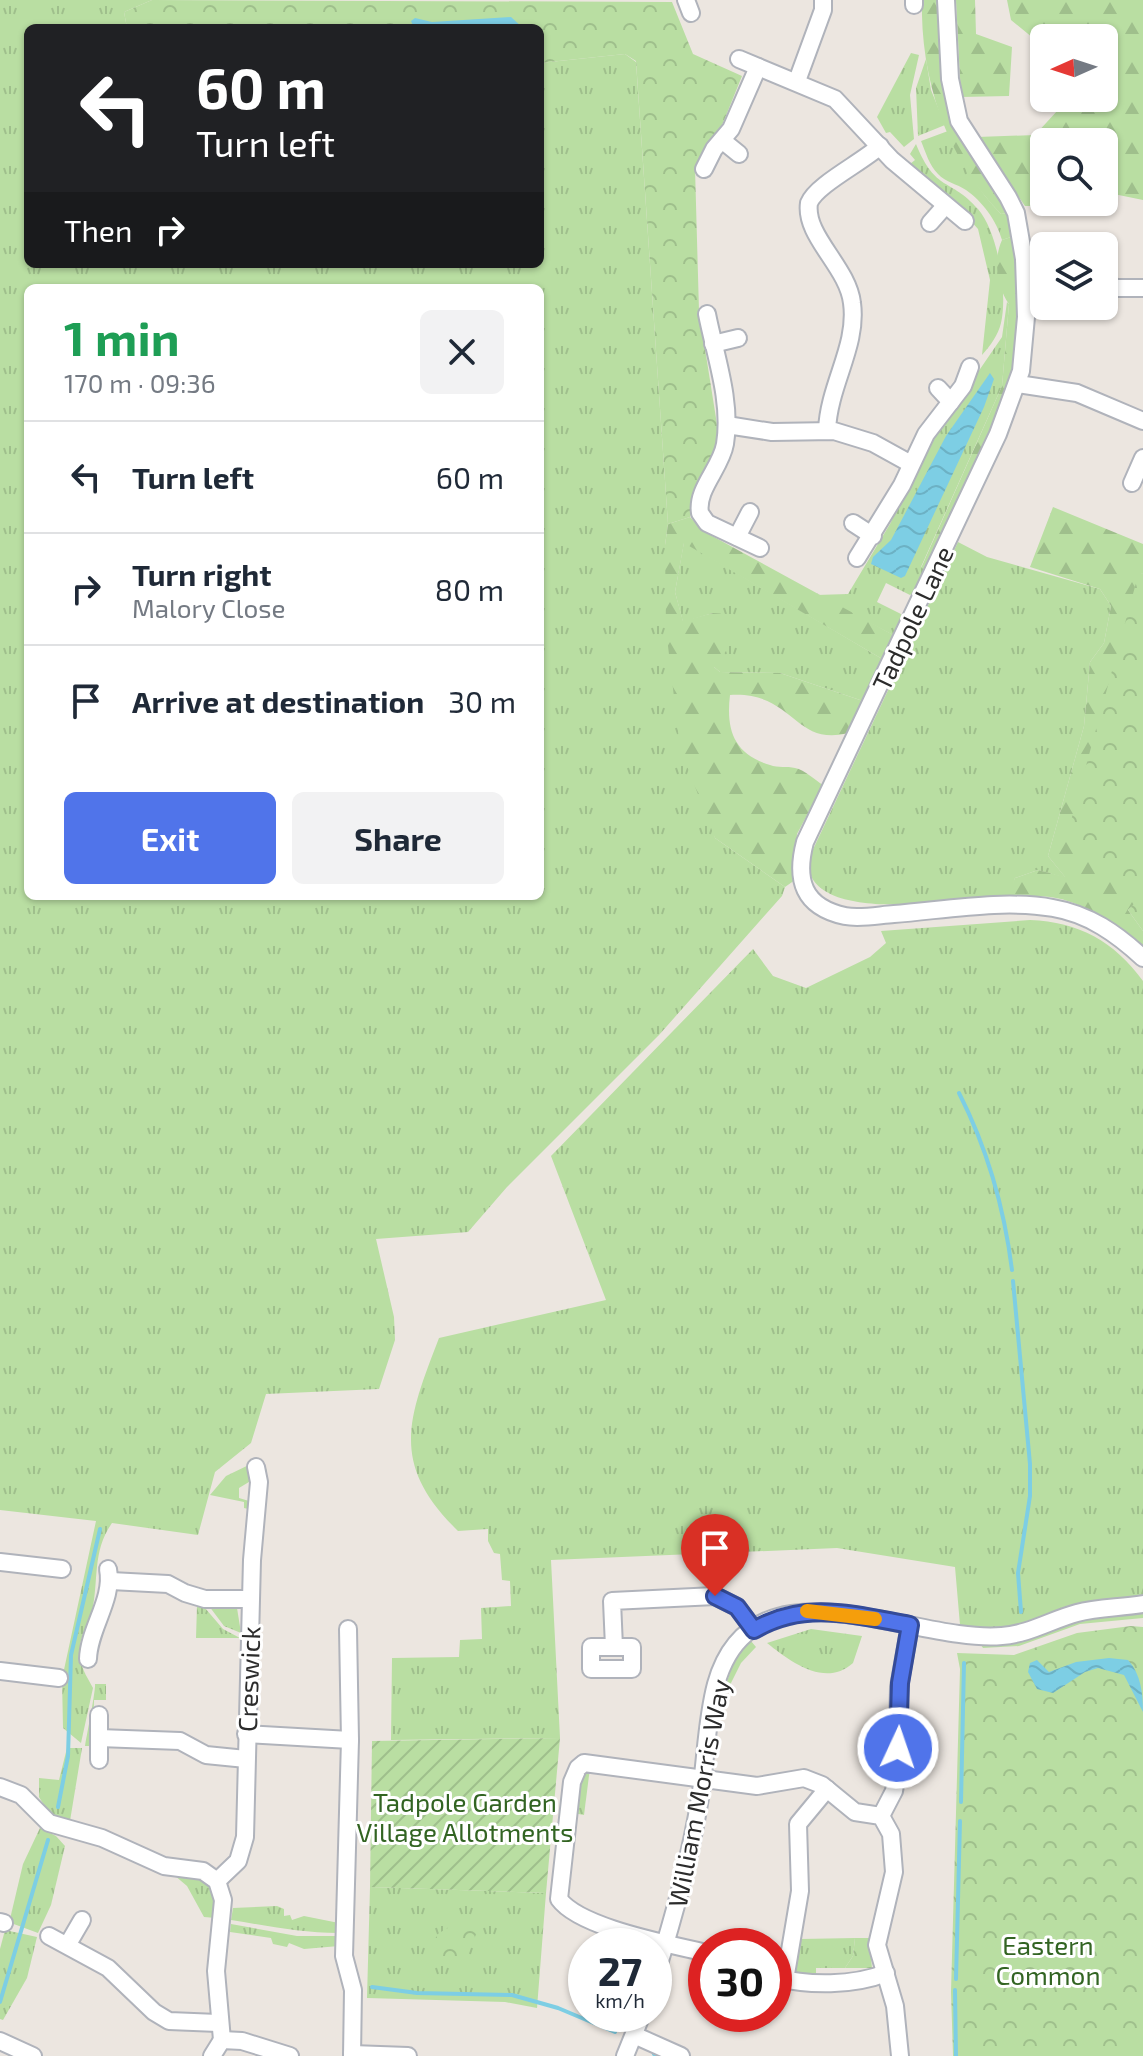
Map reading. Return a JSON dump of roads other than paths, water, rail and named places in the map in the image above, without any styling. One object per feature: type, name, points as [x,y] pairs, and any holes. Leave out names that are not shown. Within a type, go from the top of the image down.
[{"type":"street","points":[[797,81],[823,10],[823,0]]},
{"type":"street","name":"Tadpole Lane","points":[[946,0],[950,79],[959,121],[1016,213],[1024,259],[1026,317],[1018,384],[998,434],[805,842],[800,877],[806,892],[816,902],[846,916],[1008,907],[1055,908],[1093,920],[1143,958]]},
{"type":"street","points":[[739,59],[797,81],[844,106],[880,146],[965,221]]},
{"type":"street","points":[[704,169],[714,149],[723,141],[758,67]]},
{"type":"street","points":[[723,141],[739,154]]},
{"type":"street","points":[[827,430],[830,395],[853,328],[853,306],[841,270],[811,222],[809,203],[823,184],[860,164],[880,146]]},
{"type":"street","points":[[930,223],[945,206]]},
{"type":"street","points":[[1024,259],[1030,259]]},
{"type":"street","points":[[1118,288],[1143,288]]},
{"type":"street","points":[[707,314],[727,425],[723,452],[699,508],[707,523],[760,548]]},
{"type":"street","points":[[713,344],[738,338]]},
{"type":"street","points":[[857,558],[873,536],[926,434],[963,386],[970,367]]},
{"type":"street","points":[[1018,384],[1077,393],[1143,421]]},
{"type":"street","points":[[938,388],[951,402]]},
{"type":"street","points":[[727,425],[772,432],[827,430],[861,438],[911,464]]},
{"type":"street","points":[[1132,483],[1143,458]]},
{"type":"street","points":[[737,537],[750,512]]},
{"type":"street","points":[[853,523],[873,536]]},
{"type":"street","name":"Creswick","points":[[217,1881],[235,1866],[243,1852],[250,1599],[259,1482],[256,1467]]},
{"type":"street","points":[[0,1562],[62,1569]]},
{"type":"street","points":[[88,1659],[89,1644],[109,1575],[168,1584],[193,1597],[250,1599]]},
{"type":"street","points":[[614,1647],[604,1601],[715,1596],[737,1607],[754,1630]]},
{"type":"street","name":"William Morris Way","points":[[670,1928],[688,1863],[716,1683],[732,1653],[754,1630],[780,1616],[816,1610],[1002,1636],[1033,1630],[1082,1612],[1143,1604]]},
{"type":"street","points":[[881,1816],[894,1791],[899,1687],[910,1625]]},
{"type":"street","points":[[352,1632],[344,1956],[353,1990],[352,2055],[408,2056]]},
{"type":"street","points":[[0,1671],[59,1678]]},
{"type":"street","points":[[99,1715],[99,1760]]},
{"type":"street","points":[[246,1734],[350,1740]]},
{"type":"street","points":[[99,1738],[180,1741],[216,1758],[246,1759]]},
{"type":"street","points":[[613,1928],[592,1922],[564,1906],[559,1899],[572,1782],[578,1768],[584,1763],[757,1786],[804,1778],[827,1789],[855,1812],[881,1816]]},
{"type":"street","points":[[0,1787],[21,1795],[38,1814],[59,1828],[102,1838],[164,1866],[203,1871],[217,1881],[223,1900],[216,1971],[220,2031],[212,2056]]},
{"type":"street","points":[[791,1928],[800,1891],[798,1824],[827,1789]]},
{"type":"street","points":[[881,1816],[891,1834],[894,1872],[877,1941],[895,2006],[900,2056]]},
{"type":"street","points":[[68,1944],[82,1920]]},
{"type":"street","points":[[49,1936],[108,1968],[154,2012],[169,2021],[220,2031],[290,2056]]},
{"type":"street","points":[[792,1978],[865,1981],[886,1973]]},
{"type":"street","points":[[625,2056],[635,2032]]},
{"type":"street","points":[[634,2035],[681,2056]]},
{"type":"street","points":[[0,2041],[33,2056]]},
{"type":"water","points":[[511,17],[519,24],[412,24],[411,21],[415,18],[432,22]]},
{"type":"water","points":[[990,373],[994,379],[984,407],[905,576],[901,578],[871,564],[873,557],[891,540],[946,436]]},
{"type":"water","points":[[1109,1658],[1128,1660],[1136,1672],[1143,1712],[1124,1675],[1098,1668],[1085,1672],[1053,1693],[1037,1689],[1028,1672],[1030,1663],[1037,1660],[1049,1672],[1076,1662]]},
{"type":"waterway","points":[[959,1093],[993,1179],[1012,1270]]},
{"type":"waterway","points":[[1013,1281],[1030,1464],[1030,1496],[1018,1573],[1021,1612]]},
{"type":"waterway","points":[[58,1807],[68,1756],[71,1655],[100,1529]]},
{"type":"waterway","points":[[961,1802],[964,1663]]},
{"type":"waterway","points":[[956,1979],[960,1821]]},
{"type":"waterway","points":[[0,2002],[48,1840]]},
{"type":"waterway","points":[[372,1987],[417,1993],[512,1995],[568,2012]]},
{"type":"waterway","points":[[955,1990],[956,2056]]},
{"type":"park label","name":"Tadpole Garden Village Allotments","points":[[465,1816]]},
{"type":"park label","name":"Eastern Common","points":[[1048,1959]]}]
